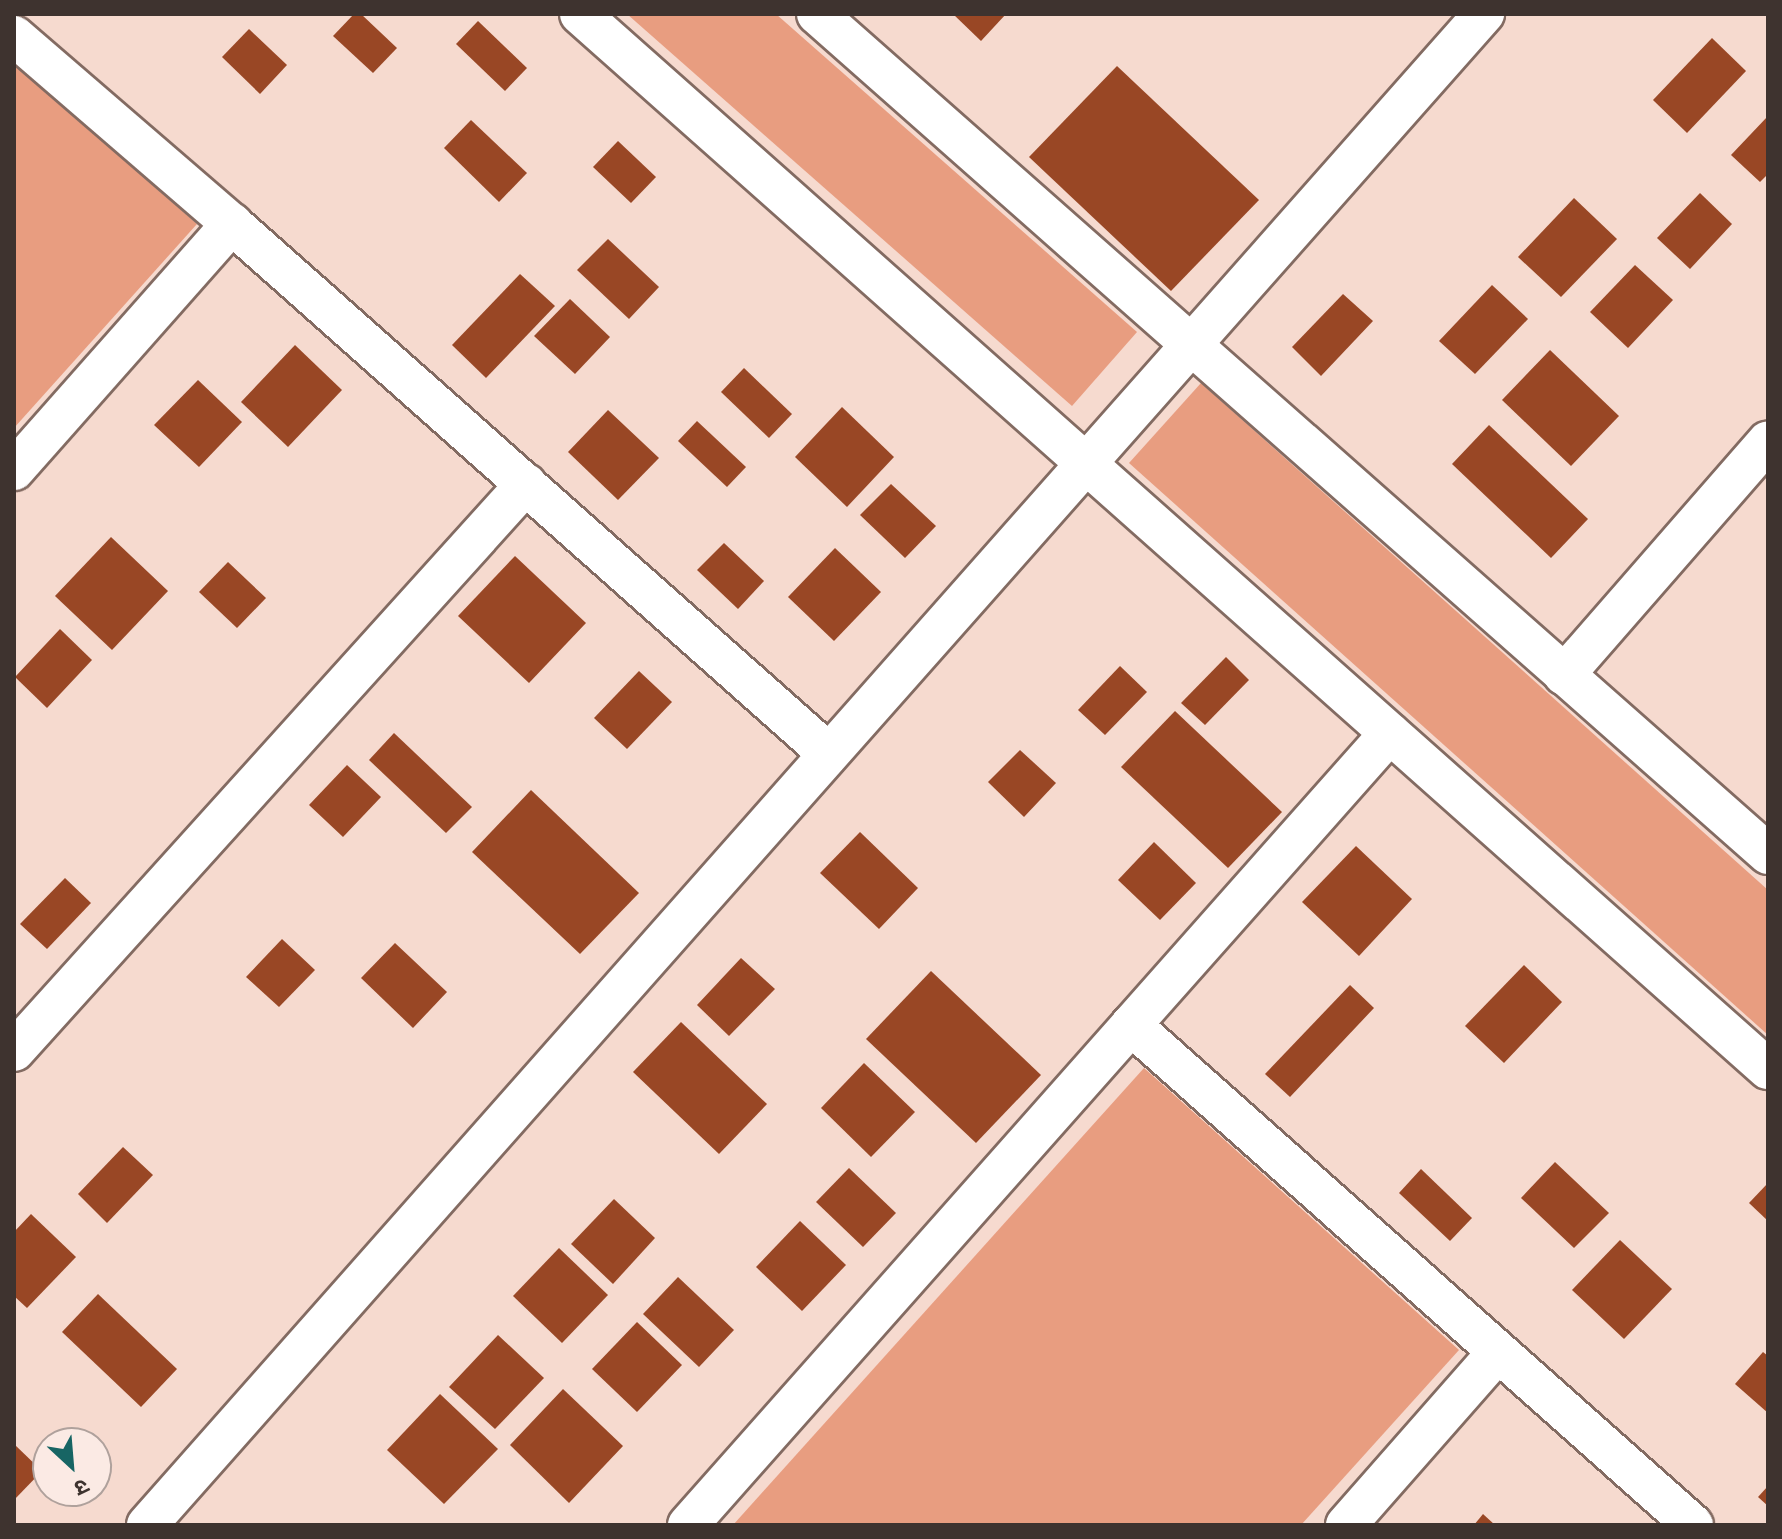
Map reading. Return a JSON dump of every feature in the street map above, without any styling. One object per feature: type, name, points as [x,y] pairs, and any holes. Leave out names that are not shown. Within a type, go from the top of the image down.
[{"type":"street","points":[[580,14],[1768,1069]]},
{"type":"street","points":[[149,1524],[1484,14]]},
{"type":"street","points":[[822,16],[1768,854]]},
{"type":"street","points":[[14,36],[232,224],[829,754]]},
{"type":"street","points":[[14,470],[232,224]]},
{"type":"street","points":[[1564,675],[1768,441]]},
{"type":"street","points":[[14,1051],[526,484]]},
{"type":"street","points":[[688,1525],[1390,733]]},
{"type":"street","points":[[1131,1025],[1693,1525]]},
{"type":"street","points":[[1346,1525],[1498,1352]]},
{"type":"shaded area","points":[[627,14],[776,14],[1137,332],[1072,406]]},
{"type":"shaded area","points":[[14,62],[197,224],[14,428]]},
{"type":"shaded area","points":[[1201,383],[1768,890],[1768,1035],[1129,463]]},
{"type":"shaded area","points":[[1144,1068],[1459,1350],[1301,1525],[733,1525]]},
{"type":"building","points":[[354,14],[361,14],[397,48],[373,73],[333,36]]},
{"type":"building","points":[[953,14],[1006,14],[981,41]]},
{"type":"building","points":[[478,21],[527,68],[505,91],[456,44]]},
{"type":"building","points":[[249,29],[287,65],[260,94],[222,57]]},
{"type":"building","points":[[1712,38],[1746,71],[1687,133],[1653,100]]},
{"type":"building","points":[[1117,66],[1259,200],[1171,291],[1029,157]]},
{"type":"building","points":[[1768,116],[1768,174],[1760,182],[1731,155]]},
{"type":"building","points":[[471,120],[527,173],[499,202],[444,148]]},
{"type":"building","points":[[618,141],[656,177],[631,203],[593,167]]},
{"type":"building","points":[[1700,193],[1732,224],[1690,269],[1657,238]]},
{"type":"building","points":[[1574,198],[1617,239],[1561,297],[1518,257]]},
{"type":"building","points":[[608,239],[659,287],[629,319],[577,270]]},
{"type":"building","points":[[1635,265],[1673,300],[1628,348],[1590,312]]},
{"type":"building","points":[[520,274],[555,306],[486,378],[452,345]]},
{"type":"building","points":[[1492,285],[1528,319],[1475,374],[1439,341]]},
{"type":"building","points":[[1343,294],[1373,321],[1321,376],[1292,347]]},
{"type":"building","points":[[570,299],[610,337],[575,374],[534,336]]},
{"type":"building","points":[[295,345],[342,390],[288,447],[241,402]]},
{"type":"building","points":[[1550,350],[1619,416],[1571,466],[1502,400]]},
{"type":"building","points":[[744,368],[792,414],[769,438],[721,392]]},
{"type":"building","points":[[198,380],[242,422],[199,467],[154,425]]},
{"type":"building","points":[[842,407],[894,457],[847,507],[795,457]]},
{"type":"building","points":[[608,410],[659,458],[618,500],[568,452]]},
{"type":"building","points":[[697,421],[746,467],[727,487],[678,441]]},
{"type":"building","points":[[1489,425],[1588,519],[1551,558],[1452,464]]},
{"type":"building","points":[[891,484],[936,526],[905,558],[860,515]]},
{"type":"building","points":[[111,537],[168,591],[112,650],[55,596]]},
{"type":"building","points":[[724,543],[764,581],[738,609],[697,570]]},
{"type":"building","points":[[835,548],[881,592],[834,641],[788,597]]},
{"type":"building","points":[[515,556],[586,623],[529,683],[458,616]]},
{"type":"building","points":[[228,562],[266,598],[237,628],[199,592]]},
{"type":"building","points":[[60,629],[92,660],[47,708],[15,677]]},
{"type":"building","points":[[1226,657],[1249,680],[1205,725],[1181,703]]},
{"type":"building","points":[[1120,666],[1147,692],[1105,735],[1078,710]]},
{"type":"building","points":[[639,671],[672,702],[627,749],[594,718]]},
{"type":"building","points":[[1175,711],[1282,812],[1228,868],[1121,767]]},
{"type":"building","points":[[394,733],[472,807],[446,833],[369,760]]},
{"type":"building","points":[[1020,750],[1056,783],[1024,817],[988,782]]},
{"type":"building","points":[[347,765],[381,797],[343,837],[309,805]]},
{"type":"building","points":[[531,790],[639,893],[580,954],[472,852]]},
{"type":"building","points":[[860,832],[918,888],[879,929],[820,873]]},
{"type":"building","points":[[1154,842],[1196,883],[1160,920],[1118,880]]},
{"type":"building","points":[[1356,846],[1412,899],[1359,956],[1302,902]]},
{"type":"building","points":[[65,878],[91,903],[47,949],[20,924]]},
{"type":"building","points":[[282,939],[315,970],[279,1007],[246,977]]},
{"type":"building","points":[[395,943],[447,992],[413,1028],[361,978]]},
{"type":"building","points":[[741,958],[775,989],[729,1036],[697,1005]]},
{"type":"building","points":[[1524,965],[1562,1002],[1504,1063],[1465,1026]]},
{"type":"building","points":[[931,971],[1041,1075],[976,1143],[866,1039]]},
{"type":"building","points":[[1350,985],[1374,1008],[1290,1097],[1265,1074]]},
{"type":"building","points":[[681,1022],[767,1104],[719,1154],[633,1072]]},
{"type":"building","points":[[864,1063],[915,1112],[871,1157],[821,1108]]},
{"type":"building","points":[[123,1147],[153,1175],[107,1223],[78,1194]]},
{"type":"building","points":[[1555,1162],[1609,1213],[1574,1248],[1521,1198]]},
{"type":"building","points":[[849,1168],[896,1213],[863,1247],[816,1202]]},
{"type":"building","points":[[1421,1169],[1472,1218],[1450,1241],[1399,1193]]},
{"type":"building","points":[[1768,1183],[1768,1221],[1749,1203]]},
{"type":"building","points":[[614,1199],[655,1238],[613,1284],[571,1244]]},
{"type":"building","points":[[31,1214],[76,1257],[27,1308],[14,1296],[14,1232]]},
{"type":"building","points":[[800,1221],[846,1265],[802,1311],[756,1267]]},
{"type":"building","points":[[1620,1240],[1672,1289],[1624,1339],[1572,1290]]},
{"type":"building","points":[[559,1248],[608,1295],[562,1343],[513,1296]]},
{"type":"building","points":[[678,1277],[734,1330],[699,1367],[643,1314]]},
{"type":"building","points":[[98,1294],[177,1369],[141,1407],[62,1332]]},
{"type":"building","points":[[637,1322],[682,1365],[637,1412],[592,1369]]},
{"type":"building","points":[[498,1335],[544,1378],[495,1429],[449,1387]]},
{"type":"building","points":[[1763,1352],[1768,1356],[1768,1413],[1735,1384]]},
{"type":"building","points":[[563,1389],[623,1446],[569,1503],[510,1445]]},
{"type":"building","points":[[440,1394],[498,1449],[444,1504],[387,1450]]},
{"type":"building","points":[[14,1444],[32,1461],[32,1481],[14,1500]]},
{"type":"building","points":[[1768,1486],[1768,1506],[1758,1497]]},
{"type":"building","points":[[1483,1514],[1495,1525],[1474,1525]]}]
